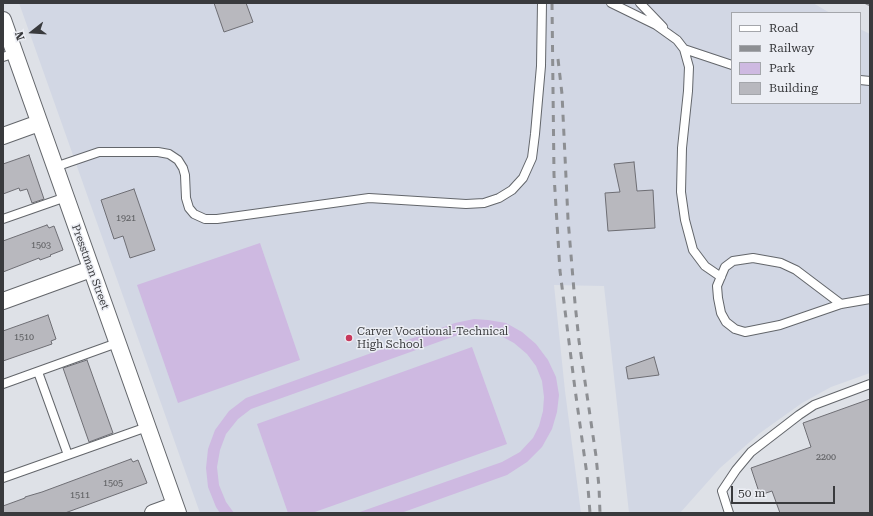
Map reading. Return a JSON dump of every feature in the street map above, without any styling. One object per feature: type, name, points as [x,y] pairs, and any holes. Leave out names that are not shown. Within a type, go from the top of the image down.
[{"type":"street","name":"Presstman Street","points":[[3,20],[9,55],[39,123],[176,509]]},
{"type":"street","points":[[3,136],[39,123]]},
{"type":"street","points":[[3,301],[91,269]]},
{"type":"street","points":[[153,513],[176,509]]},
{"type":"lane","points":[[55,167],[99,152],[158,152],[169,154],[178,160],[184,168],[186,198],[189,208],[194,214],[205,220],[369,198],[466,204],[484,203],[499,198],[512,190],[523,178],[532,158],[541,66],[542,3]]},
{"type":"lane","points":[[611,3],[656,25],[677,40]]},
{"type":"lane","points":[[640,3],[684,49],[689,67],[682,148],[681,192],[685,220],[693,250],[705,266],[721,277]]},
{"type":"lane","points":[[684,49],[731,65]]},
{"type":"lane","points":[[3,219],[66,197]]},
{"type":"lane","points":[[841,304],[796,270],[781,263],[753,258],[733,261],[725,267],[717,286],[721,313],[726,322],[735,329],[745,332],[780,325],[841,304],[870,298]]},
{"type":"lane","points":[[3,384],[117,343]]},
{"type":"lane","points":[[38,372],[68,456]]},
{"type":"lane","points":[[729,513],[722,491],[736,470],[751,452],[814,405],[870,384]]},
{"type":"lane","points":[[3,478],[147,427]]},
{"type":"shaded area","points":[[19,3],[813,3],[828,12],[731,12],[731,104],[861,104],[861,30],[870,34],[870,373],[831,387],[802,403],[760,433],[720,468],[680,513],[629,513],[604,286],[554,285],[565,391],[581,513],[200,513]]},
{"type":"green space","points":[[260,243],[300,360],[178,403],[137,285]]},
{"type":"green space","points":[[474,319],[506,323],[522,332],[536,344],[548,360],[556,377],[559,395],[557,412],[552,429],[542,447],[527,462],[507,475],[401,513],[357,513],[502,462],[520,452],[533,438],[539,426],[543,411],[544,397],[542,381],[536,366],[527,354],[514,343],[501,336],[474,332],[458,335],[251,409],[238,419],[226,434],[220,450],[217,467],[219,485],[226,502],[234,513],[220,513],[208,487],[206,468],[208,449],[215,430],[229,411],[246,398],[455,323]]},
{"type":"green space","points":[[472,347],[507,444],[312,513],[288,513],[257,424]]},
{"type":"building","points":[[214,3],[246,3],[253,22],[224,32]]},
{"type":"building","points":[[29,155],[44,199],[32,203],[27,189],[20,191],[19,188],[3,194],[3,164]]},
{"type":"building","points":[[634,162],[637,191],[653,190],[655,228],[608,231],[605,193],[620,192],[614,164]]},
{"type":"building","points":[[134,189],[155,250],[130,258],[123,236],[114,239],[101,200]]},
{"type":"building","points":[[47,225],[49,228],[54,226],[63,250],[50,255],[51,256],[40,260],[39,258],[3,272],[3,241]]},
{"type":"building","points":[[48,315],[56,339],[51,341],[52,344],[3,361],[3,331]]},
{"type":"building","points":[[654,357],[659,375],[628,379],[626,367]]},
{"type":"building","points":[[87,360],[113,433],[89,442],[63,368]]},
{"type":"building","points":[[870,399],[870,513],[780,513],[772,491],[760,495],[751,468],[811,447],[803,423]]},
{"type":"building","points":[[131,459],[133,462],[138,460],[147,483],[65,513],[3,513],[3,506]]},
{"type":"railway","points":[[552,3],[554,175],[560,271],[587,475],[590,513]]},
{"type":"railway","points":[[866,3],[870,5]]},
{"type":"railway","points":[[558,59],[562,94],[568,219],[575,303],[579,341],[596,456],[600,513]]},
{"type":"place","name":"Carver Vocational-Technical High School","points":[[349,338]]}]
